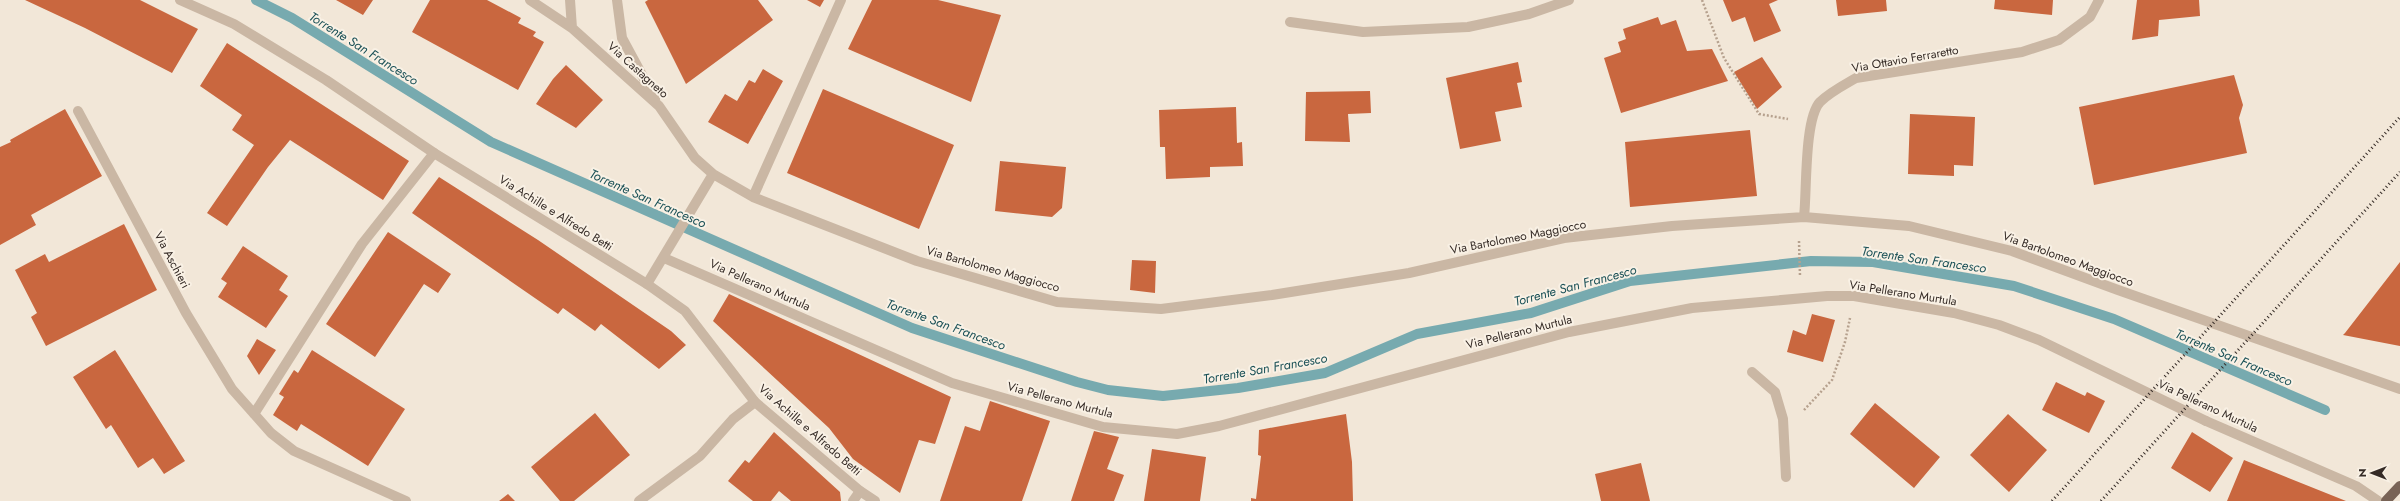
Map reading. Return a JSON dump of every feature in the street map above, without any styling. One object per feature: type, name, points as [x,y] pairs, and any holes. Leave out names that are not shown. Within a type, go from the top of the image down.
[{"type":"main road","points":[[2386,501],[2400,486]]},
{"type":"street","name":"Via Achille e Alfredo Betti","points":[[180,0],[234,24],[326,80],[434,153],[648,284],[685,311],[755,402],[860,491],[875,501]]},
{"type":"street","name":"Via Castagneto","points":[[530,0],[572,28],[659,106],[695,158],[713,174]]},
{"type":"street","points":[[570,0],[572,28]]},
{"type":"street","points":[[617,0],[622,38],[659,106]]},
{"type":"street","points":[[753,197],[841,0]]},
{"type":"street","points":[[1290,22],[1363,32],[1468,27],[1529,14],[1569,0]]},
{"type":"street","name":"Via Ottavio Ferraretto","points":[[1804,218],[1810,124],[1819,103],[1839,87],[1856,78],[2022,52],[2044,45],[2058,40],[2090,17],[2099,0]]},
{"type":"street","name":"Via Aschieri","points":[[78,111],[186,313],[232,389],[271,433],[294,451],[406,501]]},
{"type":"street","points":[[254,414],[362,244],[434,153]]},
{"type":"street","points":[[648,284],[713,174]]},
{"type":"street","name":"Via Bartolomeo Maggiocco","points":[[713,174],[753,197],[917,261],[993,285],[1057,302],[1161,309],[1272,295],[1409,273],[1564,238],[1672,226],[1804,218],[1909,226],[2012,250],[2118,290],[2400,389]]},
{"type":"street","name":"Via Pellerano Murtula","points":[[664,258],[952,383],[1103,427],[1177,434],[1219,426],[1569,332],[1692,308],[1827,296],[1854,296],[1954,313],[1999,325],[2039,340],[2206,421],[2356,486],[2378,501]]},
{"type":"street","points":[[1752,372],[1775,392],[1783,419],[1786,477]]},
{"type":"street","points":[[640,501],[700,456],[733,419],[755,402]]},
{"type":"street","points":[[853,501],[860,491]]},
{"type":"path","points":[[1702,0],[1724,58],[1760,114],[1810,124]]},
{"type":"path","points":[[1799,236],[1800,280]]},
{"type":"path","points":[[1783,438],[1795,428],[1806,407],[1832,380],[1845,342],[1854,296]]},
{"type":"building","points":[[25,0],[140,0],[198,29],[172,73],[85,28]]},
{"type":"building","points":[[336,0],[373,0],[363,15]]},
{"type":"building","points":[[430,0],[487,0],[521,18],[518,23],[536,32],[533,36],[544,42],[518,90],[412,32]]},
{"type":"building","points":[[648,0],[758,0],[773,20],[686,84],[645,2]]},
{"type":"building","points":[[807,0],[824,0],[820,7]]},
{"type":"building","points":[[872,0],[938,0],[1001,15],[971,102],[848,49]]},
{"type":"building","points":[[1723,0],[1778,0],[1769,4],[1781,31],[1754,42],[1745,17],[1732,22]]},
{"type":"building","points":[[1836,0],[1886,0],[1887,11],[1838,16]]},
{"type":"building","points":[[1995,0],[2053,0],[2052,15],[1994,9]]},
{"type":"building","points":[[2137,0],[2199,0],[2200,16],[2159,20],[2158,36],[2132,40]]},
{"type":"building","points":[[1658,17],[1661,25],[1676,20],[1687,51],[1712,49],[1728,81],[1621,113],[1604,58],[1621,52],[1618,42],[1626,39],[1623,29]]},
{"type":"building","points":[[227,43],[409,161],[383,200],[290,140],[268,167],[227,226],[207,213],[254,145],[232,130],[242,115],[200,86]]},
{"type":"building","points":[[1762,57],[1782,87],[1757,109],[1734,72]]},
{"type":"building","points":[[1518,62],[1522,82],[1517,83],[1522,107],[1495,112],[1501,141],[1460,149],[1446,78]]},
{"type":"building","points":[[566,65],[603,100],[576,128],[536,104],[553,79]]},
{"type":"building","points":[[763,69],[783,81],[748,144],[708,122],[725,94],[737,101],[749,80],[755,83]]},
{"type":"building","points":[[2234,75],[2243,105],[2239,118],[2247,153],[2094,185],[2079,107]]},
{"type":"building","points":[[823,89],[954,145],[919,229],[787,173]]},
{"type":"building","points":[[1370,91],[1371,113],[1348,114],[1350,142],[1305,141],[1306,92]]},
{"type":"building","points":[[1236,107],[1237,143],[1242,142],[1243,166],[1210,167],[1210,177],[1166,179],[1165,147],[1160,147],[1159,110]]},
{"type":"building","points":[[65,109],[102,176],[31,215],[36,225],[0,245],[0,147],[11,142],[10,140]]},
{"type":"building","points":[[1910,114],[1975,117],[1973,166],[1954,165],[1954,176],[1908,174]]},
{"type":"building","points":[[1750,130],[1757,196],[1630,207],[1625,142]]},
{"type":"building","points":[[1000,161],[1066,167],[1062,208],[1052,217],[995,211]]},
{"type":"building","points":[[439,177],[538,240],[671,331],[686,345],[659,369],[601,324],[595,331],[563,308],[558,314],[412,213]]},
{"type":"building","points":[[124,224],[157,290],[46,346],[31,317],[37,313],[15,270],[45,254],[49,262]]},
{"type":"building","points":[[388,232],[451,274],[438,293],[424,284],[375,357],[326,324]]},
{"type":"building","points":[[243,246],[288,276],[279,290],[288,296],[266,328],[218,297],[227,283],[221,279]]},
{"type":"building","points":[[1132,260],[1156,261],[1155,293],[1130,290]]},
{"type":"building","points":[[2400,262],[2400,346],[2343,335],[2345,333]]},
{"type":"building","points":[[729,294],[951,397],[935,444],[919,440],[900,493],[853,459],[829,428],[713,321]]},
{"type":"building","points":[[1812,314],[1835,320],[1823,362],[1787,352],[1793,330],[1806,335]]},
{"type":"building","points":[[257,339],[276,350],[259,375],[247,356]]},
{"type":"building","points":[[115,350],[185,461],[164,474],[153,458],[138,468],[111,425],[106,429],[73,377]]},
{"type":"building","points":[[312,350],[405,409],[368,466],[301,424],[297,431],[273,415],[284,397],[279,394],[294,370],[298,373]]},
{"type":"building","points":[[2056,382],[2085,396],[2087,392],[2105,401],[2089,433],[2042,410]]},
{"type":"building","points":[[990,401],[1050,421],[1022,501],[940,501],[965,426],[980,431]]},
{"type":"building","points":[[1875,403],[1940,457],[1914,488],[1850,434]]},
{"type":"building","points":[[595,413],[630,455],[574,501],[560,501],[531,467]]},
{"type":"building","points":[[1346,414],[1352,462],[1353,501],[1251,501],[1251,498],[1256,499],[1261,456],[1258,455],[1259,430]]},
{"type":"building","points":[[2008,414],[2047,450],[2009,492],[1970,455]]},
{"type":"building","points":[[1094,431],[1119,437],[1107,469],[1124,475],[1114,501],[1071,501]]},
{"type":"building","points":[[774,432],[840,492],[841,501],[791,501],[779,491],[771,501],[753,501],[728,481],[745,460],[749,463]]},
{"type":"building","points":[[2192,432],[2233,458],[2210,492],[2171,468]]},
{"type":"building","points":[[1152,449],[1206,457],[1200,501],[1144,501]]},
{"type":"building","points":[[2244,460],[2346,501],[2227,501]]},
{"type":"building","points":[[1641,463],[1650,501],[1601,501],[1595,474]]},
{"type":"building","points":[[508,494],[515,501],[499,501]]},
{"type":"waterway","name":"Torrente San Francesco","points":[[256,0],[292,18],[491,142],[912,328],[1077,382],[1108,390],[1163,396],[1238,388],[1325,373],[1417,334],[1531,313],[1630,281],[1811,261],[1873,262],[2014,286],[2114,319],[2325,410]]},
{"type":"railway","points":[[2052,501],[2400,117]]},
{"type":"railway","points":[[2101,501],[2400,172]]}]
